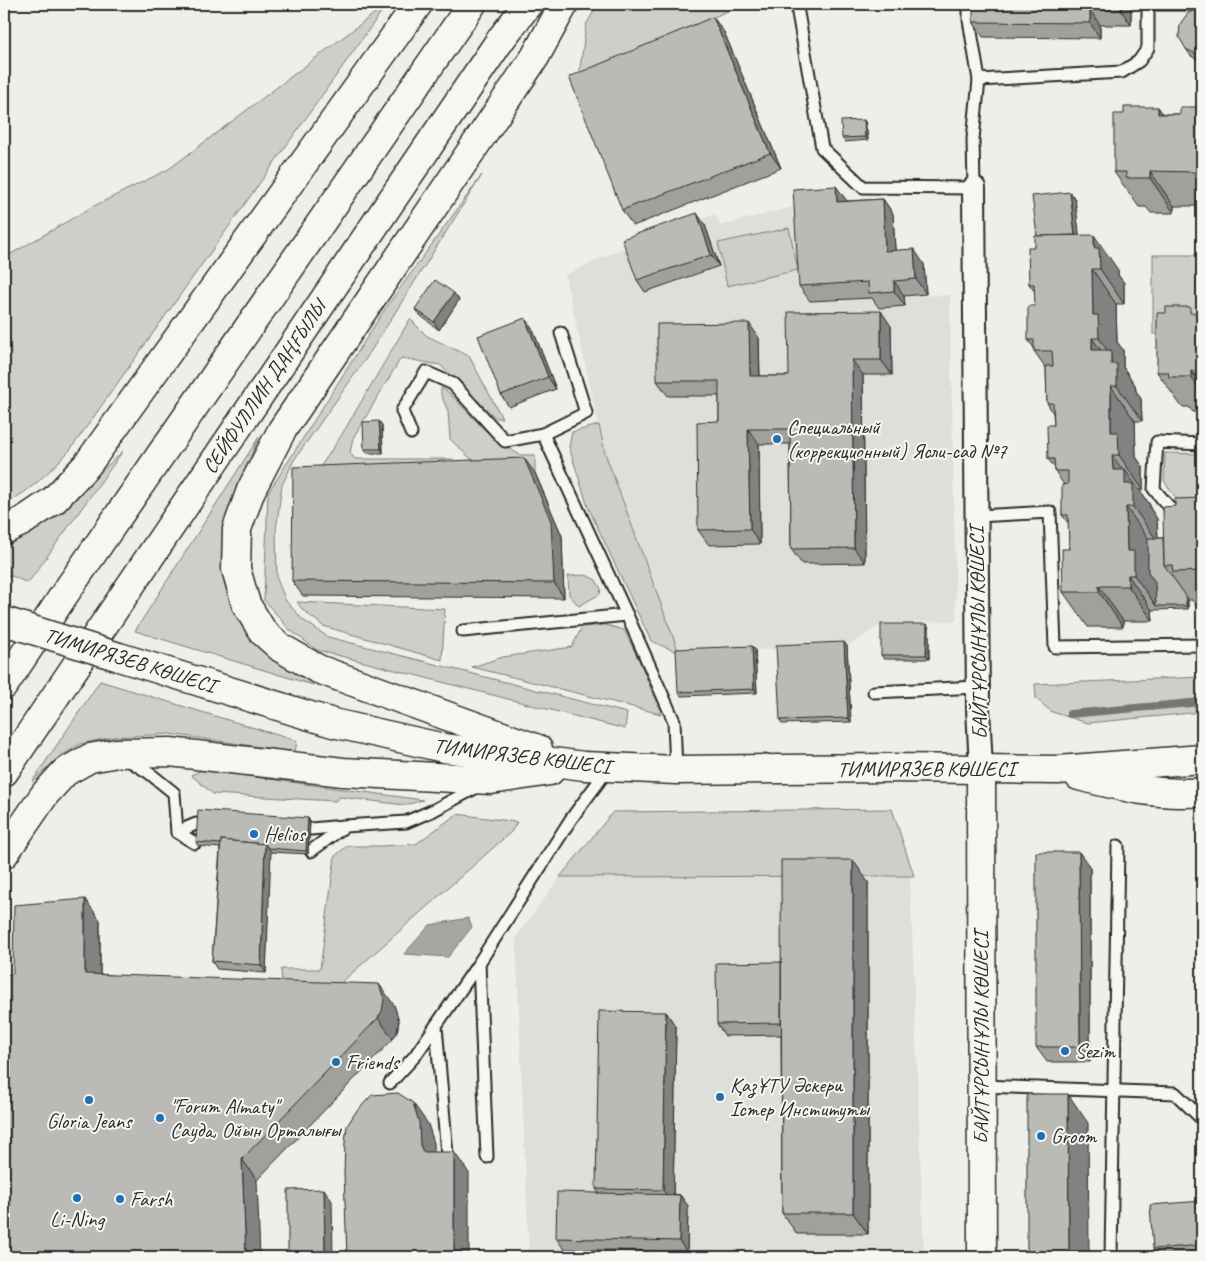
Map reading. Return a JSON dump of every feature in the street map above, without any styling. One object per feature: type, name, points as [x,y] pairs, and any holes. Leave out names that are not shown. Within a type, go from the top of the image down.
[{"type":"main road","points":[[4,530],[23,521],[54,500],[87,465],[418,4]]},
{"type":"main road","points":[[4,685],[70,586],[472,4]]},
{"type":"main road","name":"СЕЙФУЛЛИН ДАҢҒЫЛЫ","points":[[4,772],[473,81],[528,4]]},
{"type":"main road","points":[[564,4],[535,57],[282,430],[251,490],[237,529],[236,569],[246,604],[263,632],[281,648],[318,669],[597,766]]},
{"type":"main road","name":"ТИМИРЯЗЕВ КӨШЕСІ","points":[[4,620],[333,723],[444,748],[597,766],[676,770],[889,768],[1058,770],[1202,759]]},
{"type":"main road","points":[[4,854],[45,794],[66,772],[90,758],[117,753],[170,752],[343,772],[491,780],[597,766]]},
{"type":"main road","name":"БАЙТҰРСЫНҰЛЫ КӨШЕСІ","points":[[980,769],[982,1257]]},
{"type":"main road","name":"ТИМИРЯЗЕВ КӨШЕСІ","points":[[1058,770],[1135,790],[1180,794],[1202,792]]},
{"type":"street","name":"БАЙТҰРСЫНҰЛЫ КӨШЕСІ","points":[[974,188],[980,769]]},
{"type":"lane","points":[[798,13],[822,148],[863,187],[974,188],[972,139],[979,80],[969,20],[969,4]]},
{"type":"lane","points":[[979,80],[1122,72],[1139,61],[1148,48],[1148,4]]},
{"type":"lane","points":[[412,433],[402,411],[426,372],[453,384],[505,441],[543,434],[586,412],[561,333]]},
{"type":"lane","points":[[543,434],[674,721],[676,770]]},
{"type":"lane","points":[[1202,444],[1157,442],[1154,489],[1180,520],[1202,520]]},
{"type":"lane","points":[[977,516],[1050,512],[1054,646],[1202,645]]},
{"type":"lane","points":[[463,631],[627,615]]},
{"type":"lane","points":[[874,692],[978,687]]},
{"type":"lane","points":[[117,753],[148,772],[174,793],[177,832]]},
{"type":"lane","points":[[390,1083],[415,1056],[479,963],[571,819],[597,766]]},
{"type":"lane","points":[[311,830],[406,822],[434,810],[491,780]]},
{"type":"lane","points":[[177,832],[196,824]]},
{"type":"lane","points":[[311,851],[345,826]]},
{"type":"lane","points":[[177,832],[195,843]]},
{"type":"lane","points":[[1111,1257],[1118,846]]},
{"type":"lane","points":[[479,963],[487,1157]]},
{"type":"lane","points":[[436,1026],[449,1174]]},
{"type":"lane","points":[[981,1086],[1175,1093],[1202,1119]]},
{"type":"shaded area","points":[[387,4],[70,450],[31,487],[4,504],[4,258],[92,207],[169,169]]},
{"type":"shaded area","points":[[598,4],[740,4],[579,76],[586,25]]},
{"type":"shaded area","points":[[482,175],[367,357],[294,460],[282,485],[276,530],[277,579],[286,601],[303,620],[328,637],[627,713],[625,729],[317,650],[290,630],[264,600],[268,493],[385,309]]},
{"type":"shaded area","name":"Специальный (коррекционный) Ясли-сад №7","points":[[804,204],[879,297],[880,308],[904,306],[904,296],[950,295],[956,621],[884,623],[847,646],[679,653],[605,453],[565,275],[616,251],[716,214],[720,226]]},
{"type":"shaded area","points":[[789,228],[798,270],[727,286],[718,243]]},
{"type":"shaded area","points":[[1153,255],[1197,255],[1197,334],[1153,334]]},
{"type":"shaded area","points":[[410,319],[427,336],[469,356],[502,418],[496,418],[440,365],[401,358],[353,438],[350,453],[355,459],[453,459],[454,466],[314,476],[341,436]]},
{"type":"shaded area","points":[[441,388],[448,392],[495,440],[520,455],[535,455],[535,473],[510,474],[472,460],[450,439],[448,411],[441,395]]},
{"type":"shaded area","points":[[599,425],[605,453],[679,653],[651,641],[588,507],[569,447],[572,432]]},
{"type":"shaded area","points":[[259,437],[240,482],[226,527],[222,550],[223,573],[228,596],[239,619],[253,640],[272,656],[314,675],[313,685],[135,631]]},
{"type":"shaded area","points":[[123,451],[28,583],[12,576],[4,578],[4,544],[58,512]]},
{"type":"shaded area","points":[[1165,453],[1202,454],[1202,510],[1184,509],[1164,481]]},
{"type":"shaded area","points":[[586,575],[596,580],[601,589],[600,594],[579,606],[569,595],[568,576]]},
{"type":"shaded area","points":[[297,602],[445,609],[442,660],[323,626],[303,610]]},
{"type":"shaded area","points":[[606,625],[624,630],[640,662],[661,714],[472,667],[503,657],[572,647],[582,627]]},
{"type":"shaded area","points":[[1202,677],[1202,712],[1088,723],[1052,712],[1036,699],[1035,684]]},
{"type":"shaded area","points":[[100,681],[297,741],[295,752],[170,734],[113,737],[80,744],[58,758],[32,782]]},
{"type":"shaded area","points":[[202,770],[423,800],[405,805],[340,797],[335,801],[213,794],[191,775]]},
{"type":"shaded area","points":[[892,809],[914,876],[560,877],[613,812]]},
{"type":"shaded area","points":[[457,814],[517,822],[511,832],[342,982],[337,998],[283,998],[281,969],[320,969],[335,856],[347,846],[416,844]]},
{"type":"shaded area","name":"ҚазҰТУ Әскери Істер Институты","points":[[910,876],[924,1257],[529,1257],[516,937],[560,877]]},
{"type":"shaded area","points":[[468,918],[472,927],[448,957],[404,954],[430,925]]},
{"type":"building","points":[[973,4],[1121,4],[1121,10],[1090,10],[1090,23],[973,22]]},
{"type":"building","points":[[1202,8],[1202,54],[1198,55],[1186,49],[1179,37],[1180,24],[1188,13]]},
{"type":"building","points":[[713,17],[770,153],[622,210],[569,77]]},
{"type":"building","points":[[1124,107],[1158,107],[1158,114],[1180,114],[1180,107],[1202,107],[1202,178],[1195,178],[1195,172],[1150,171],[1150,178],[1126,178],[1126,172],[1114,172],[1114,114],[1124,114]]},
{"type":"building","points":[[864,120],[865,137],[842,138],[841,121]]},
{"type":"building","points":[[836,186],[837,202],[883,199],[885,251],[914,249],[916,279],[894,281],[894,291],[869,293],[868,282],[799,286],[793,189]]},
{"type":"building","points":[[1070,192],[1075,235],[1037,236],[1032,196]]},
{"type":"building","points":[[697,213],[711,255],[637,280],[622,239]]},
{"type":"building","points":[[1094,235],[1094,248],[1099,248],[1100,269],[1092,269],[1093,315],[1098,315],[1099,338],[1092,338],[1092,350],[1111,350],[1111,364],[1117,364],[1117,386],[1111,386],[1111,432],[1118,432],[1119,455],[1112,455],[1113,470],[1125,470],[1125,484],[1133,484],[1133,507],[1126,507],[1127,551],[1134,551],[1134,575],[1128,575],[1128,586],[1099,586],[1099,592],[1063,592],[1062,549],[1069,549],[1068,515],[1062,515],[1062,485],[1068,484],[1068,471],[1055,471],[1054,459],[1048,459],[1047,425],[1054,425],[1053,403],[1047,403],[1046,366],[1053,366],[1052,351],[1034,351],[1034,340],[1028,340],[1028,306],[1035,306],[1034,284],[1029,284],[1028,247],[1035,247],[1035,236]]},
{"type":"building","points":[[435,280],[454,293],[434,322],[415,309]]},
{"type":"building","points":[[1166,307],[1190,307],[1190,313],[1202,313],[1202,371],[1191,371],[1191,377],[1169,377],[1168,372],[1157,372],[1157,313],[1166,313]]},
{"type":"building","points":[[881,311],[881,360],[852,360],[854,548],[791,549],[790,429],[748,429],[750,529],[698,530],[697,422],[719,421],[719,381],[657,381],[657,324],[749,323],[750,376],[789,376],[788,312]]},
{"type":"building","points":[[525,318],[548,377],[501,395],[478,336]]},
{"type":"building","points":[[379,421],[381,449],[364,449],[363,422]]},
{"type":"building","points":[[524,458],[551,521],[554,583],[292,581],[293,467]]},
{"type":"building","points":[[1202,498],[1202,571],[1173,572],[1172,565],[1164,565],[1163,507],[1175,506],[1175,499]]},
{"type":"building","points":[[1148,538],[1163,538],[1164,565],[1186,596],[1186,606],[1156,606],[1155,582],[1148,572]]},
{"type":"building","points":[[881,624],[927,624],[926,655],[881,655]]},
{"type":"building","points":[[844,642],[848,718],[780,720],[776,645]]},
{"type":"building","points":[[752,646],[754,689],[678,692],[676,649]]},
{"type":"building","name":"Helios","points":[[198,810],[308,818],[306,851],[268,848],[265,844],[221,840],[221,844],[196,842]]},
{"type":"building","points":[[221,840],[265,844],[261,965],[212,961]]},
{"type":"building","points":[[1036,852],[1079,852],[1080,1047],[1036,1047]]},
{"type":"building","points":[[781,860],[853,860],[853,1213],[782,1213]]},
{"type":"building","name":"\"Forum Almaty\" Сауда, Ойын Орталығы","points":[[85,899],[85,974],[379,984],[384,999],[382,1011],[378,1018],[242,1159],[246,1257],[4,1257],[4,975],[13,974],[14,905]]},
{"type":"building","points":[[781,962],[781,1023],[717,1024],[716,963]]},
{"type":"building","points":[[599,1011],[666,1012],[663,1190],[596,1189]]},
{"type":"building","name":"\"Forum Almaty\" Сауда, Ойын Орталығы","points":[[398,1093],[413,1103],[419,1122],[420,1145],[423,1152],[454,1152],[454,1257],[347,1257],[344,1174],[347,1126],[355,1113],[372,1095]]},
{"type":"building","points":[[1027,1094],[1068,1094],[1069,1257],[1027,1257]]},
{"type":"building","points":[[324,1189],[325,1257],[288,1257],[288,1190]]},
{"type":"building","points":[[557,1192],[680,1195],[679,1241],[556,1238]]},
{"type":"building","points":[[1202,1201],[1202,1245],[1153,1249],[1150,1205]]},
{"type":"waterway","points":[[1070,714],[1202,702]]},
{"type":"place","name":"Специальный (коррекционный) Ясли-сад №7","points":[[777,439]]},
{"type":"place","name":"Helios","points":[[254,834]]},
{"type":"place","name":"Sezim","points":[[1065,1051]]},
{"type":"place","name":"Friends","points":[[336,1062]]},
{"type":"place","name":"ҚазҰТУ Әскери Істер Институты","points":[[720,1097]]},
{"type":"place","name":"Gloria Jeans","points":[[89,1100]]},
{"type":"place","name":"\"Forum Almaty\" Сауда, Ойын Орталығы","points":[[160,1118]]},
{"type":"place","name":"Groom","points":[[1041,1136]]},
{"type":"place","name":"Li-Ning","points":[[77,1198]]},
{"type":"place","name":"Farsh","points":[[120,1199]]}]
